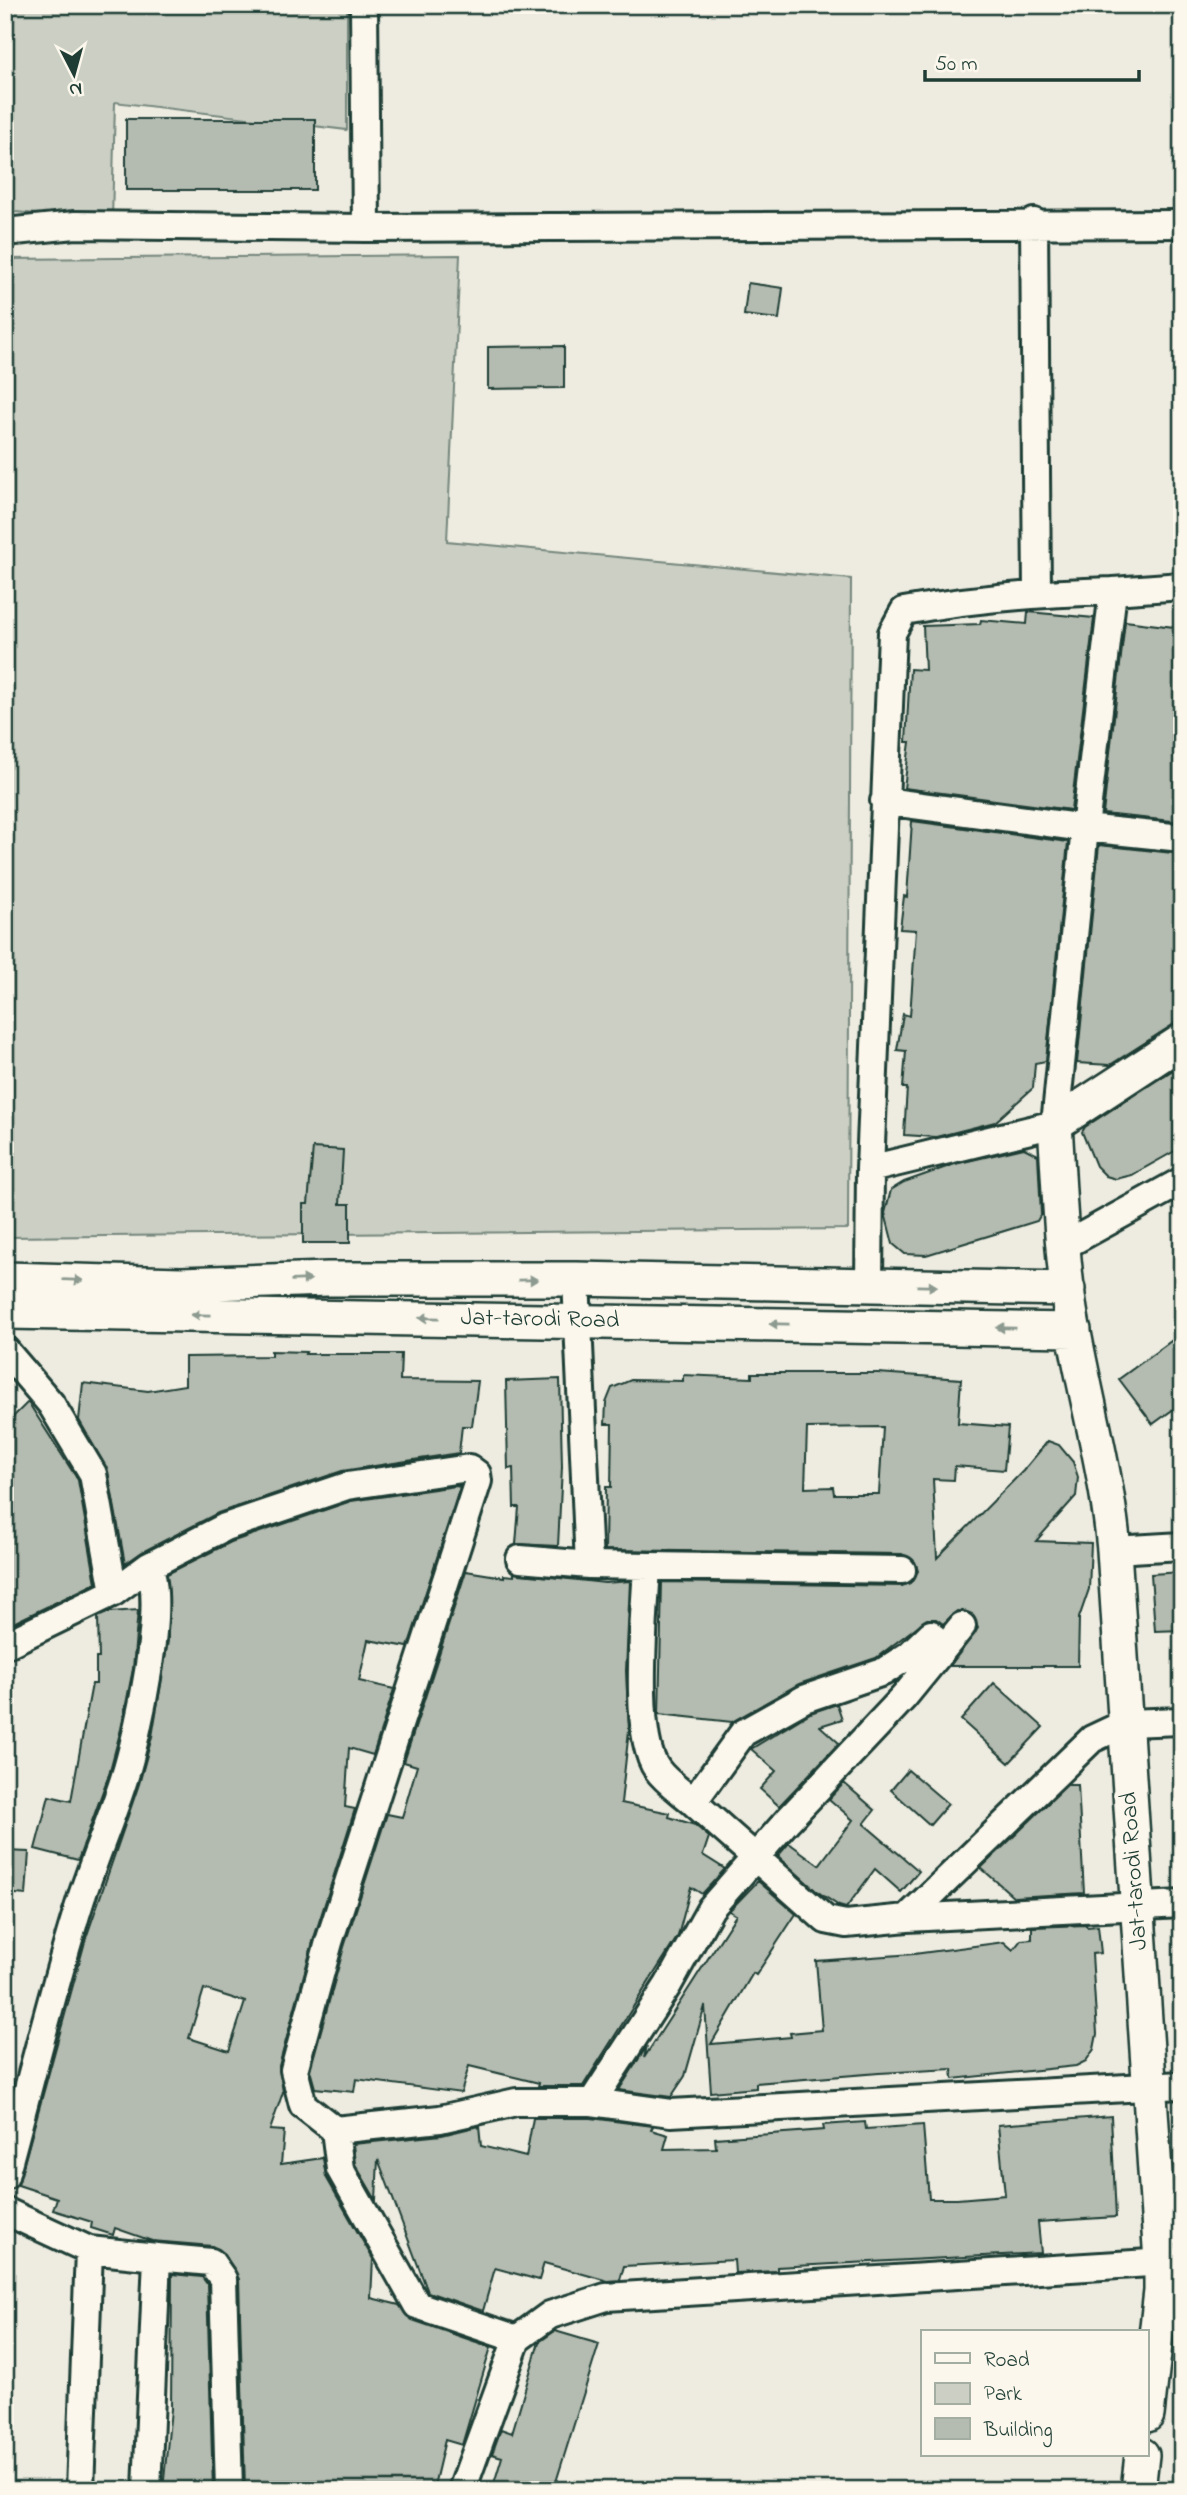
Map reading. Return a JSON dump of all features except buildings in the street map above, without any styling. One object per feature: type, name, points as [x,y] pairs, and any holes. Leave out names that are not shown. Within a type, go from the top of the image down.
[{"type":"street","points":[[364,5],[366,228]]},
{"type":"street","points":[[1034,222],[1037,593]]},
{"type":"street","points":[[5,232],[75,225],[366,228],[1034,222],[1182,224]]},
{"type":"street","points":[[869,1285],[870,1169],[892,633],[904,611],[1037,593],[1113,592],[1182,586]]},
{"type":"street","points":[[5,1279],[181,1284],[328,1279],[576,1279],[869,1285],[1071,1310],[1062,1247],[1055,1124],[1084,828],[1113,592]]},
{"type":"street","points":[[884,801],[1084,828],[1182,838]]},
{"type":"street","points":[[870,1169],[1055,1124],[1182,1041]]},
{"type":"street","points":[[1062,1247],[1182,1181]]},
{"type":"street","points":[[576,1279],[589,1565]]},
{"type":"street","name":"Jat-tarodi Road","points":[[5,1312],[578,1321],[1071,1310],[1110,1506],[1137,1907],[1166,2085],[1171,2261],[1161,2291],[1148,2405]]},
{"type":"street","points":[[5,1350],[51,1404],[93,1474],[114,1591]]},
{"type":"street","points":[[5,1645],[114,1591],[149,1566],[225,1527],[347,1486],[469,1468],[477,1474],[478,1481],[329,1942],[294,2070],[303,2105],[335,2130],[440,2119],[516,2102],[593,2102],[671,2113],[1166,2085]]},
{"type":"street","points":[[1114,1550],[1182,1546]]},
{"type":"street","points":[[520,1559],[589,1565],[902,1570]]},
{"type":"street","points":[[5,2176],[81,1900],[125,1776],[148,1667],[157,1606],[155,1581],[149,1566]]},
{"type":"street","points":[[647,1566],[642,1673],[647,1746],[657,1769],[826,1920],[846,1923],[1182,1904]]},
{"type":"street","points":[[593,2102],[668,1985],[711,1908],[904,1697],[962,1626]]},
{"type":"street","points":[[693,1802],[743,1733],[804,1699],[883,1672],[909,1655],[930,1634]]},
{"type":"street","points":[[907,1918],[1092,1739],[1126,1724],[1182,1721]]},
{"type":"street","points":[[335,2130],[340,2169],[417,2305],[517,2339]]},
{"type":"street","points":[[5,2211],[89,2250],[211,2262],[223,2279],[229,2490]]},
{"type":"street","points":[[80,2490],[89,2250]]},
{"type":"street","points":[[147,2490],[157,2258]]},
{"type":"street","points":[[462,2490],[517,2339],[550,2315],[606,2297],[1171,2261]]},
{"type":"street","points":[[1138,2490],[1142,2456]]},
{"type":"green space","points":[[5,5],[347,5],[347,130],[115,102],[112,221],[5,211]]},
{"type":"green space","points":[[460,255],[447,541],[851,579],[848,1229],[5,1237],[5,259]]}]
